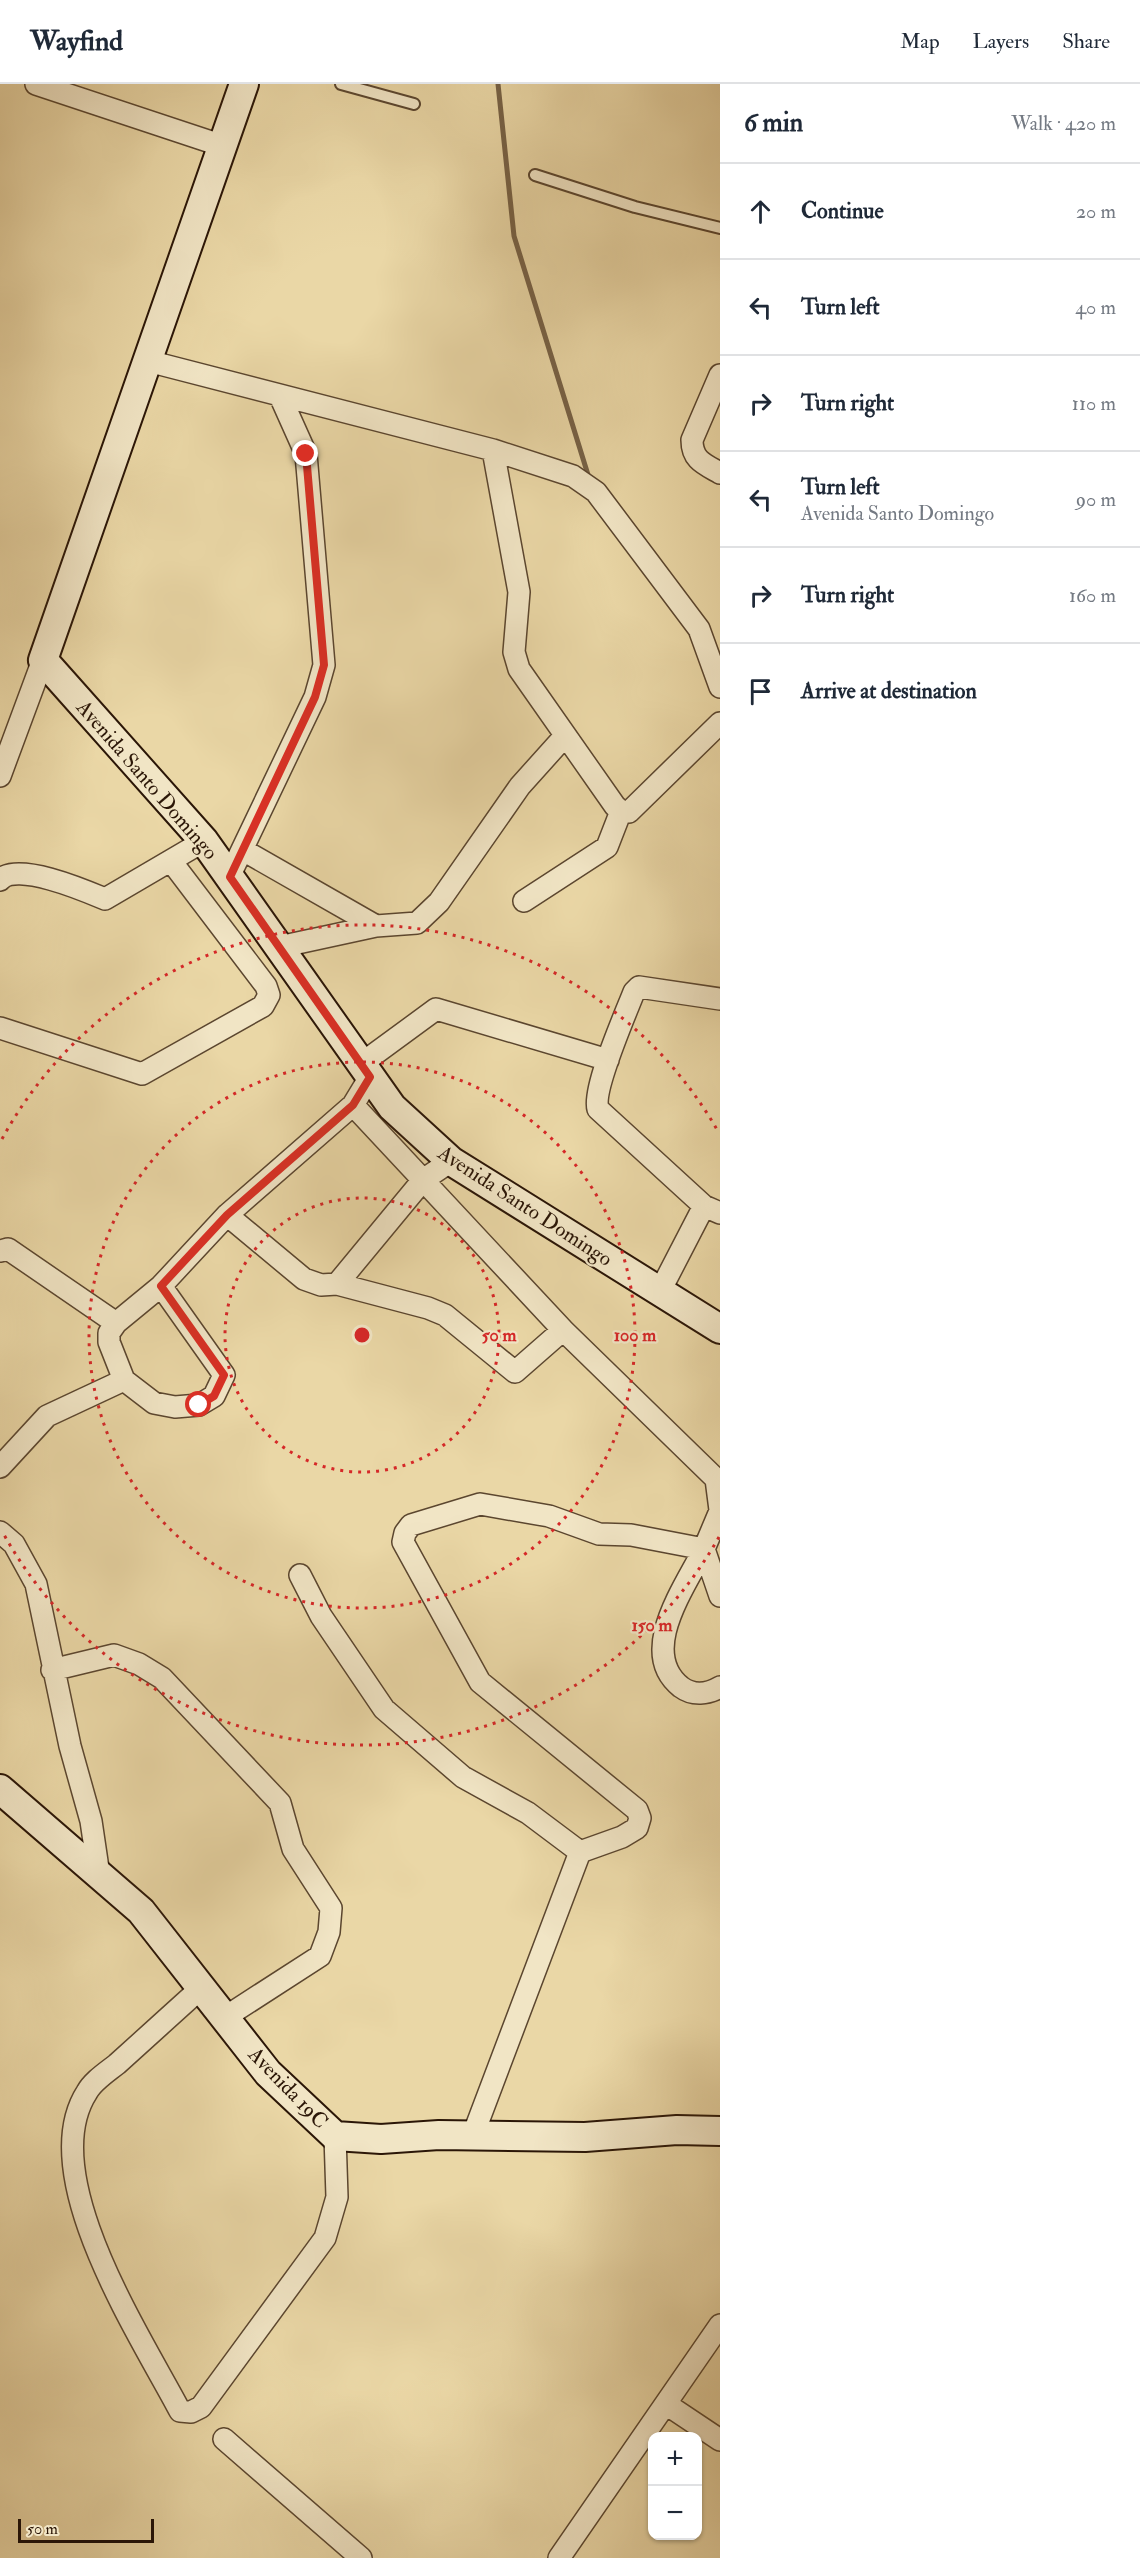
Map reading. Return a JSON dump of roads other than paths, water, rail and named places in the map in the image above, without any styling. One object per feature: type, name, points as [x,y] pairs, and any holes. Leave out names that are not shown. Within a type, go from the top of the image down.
[{"type":"street","points":[[36,84],[223,146]]},
{"type":"street","points":[[0,776],[43,660],[244,84]]},
{"type":"street","points":[[147,361],[493,450],[573,476],[596,492],[699,629],[720,687]]},
{"type":"street","points":[[720,375],[693,440],[692,450],[699,462],[720,473]]},
{"type":"street","points":[[230,877],[315,697],[324,665],[306,454],[280,396]]},
{"type":"street","points":[[493,450],[519,592],[514,652],[519,669],[564,736],[621,811],[629,812],[720,723]]},
{"type":"street","name":"Avenida Santo Domingo","points":[[43,660],[204,841],[392,1107],[451,1161],[720,1329]]},
{"type":"street","points":[[279,947],[375,926],[417,923],[439,902],[520,786],[564,736]]},
{"type":"street","points":[[524,901],[607,847],[621,811]]},
{"type":"street","points":[[0,880],[4,876],[15,873],[57,881],[105,899],[204,841]]},
{"type":"street","points":[[243,850],[375,926]]},
{"type":"street","points":[[0,1028],[142,1074],[262,1006],[269,995],[266,986],[171,861]]},
{"type":"street","points":[[659,1293],[712,1209],[598,1109],[597,1096],[634,992],[639,987],[648,986],[720,999]]},
{"type":"street","points":[[161,1286],[224,1375],[214,1396],[199,1405],[175,1407],[154,1403],[124,1380],[109,1342],[109,1333],[116,1323],[161,1286],[227,1215],[353,1105],[366,1070],[436,1009],[608,1060]]},
{"type":"street","points":[[353,1105],[563,1330],[716,1479],[720,1510],[704,1549],[662,1634],[662,1658],[668,1677],[684,1690],[704,1693],[720,1687]]},
{"type":"street","points":[[337,1284],[423,1180],[451,1161]]},
{"type":"street","points":[[227,1215],[304,1279],[321,1285],[337,1284],[428,1308],[445,1315],[515,1372],[563,1330]]},
{"type":"street","points":[[0,1251],[8,1249],[116,1323]]},
{"type":"street","points":[[0,1467],[47,1416],[124,1380]]},
{"type":"street","points":[[580,1852],[622,1838],[637,1828],[640,1818],[637,1810],[480,1682],[403,1542],[405,1533],[411,1525],[480,1504],[549,1516],[599,1534],[631,1535],[704,1549]]},
{"type":"street","points":[[0,1532],[14,1544],[36,1584],[52,1670],[91,1821],[99,1875]]},
{"type":"street","points":[[704,1549],[720,1596]]},
{"type":"street","points":[[300,1575],[321,1616],[384,1709],[463,1777],[528,1813],[580,1852]]},
{"type":"street","points":[[52,1670],[114,1656],[139,1664],[162,1678],[280,1803],[293,1849],[331,1908],[329,1932],[320,1956],[224,2018]]},
{"type":"street","name":"Avenida 19C","points":[[0,1790],[141,1911],[268,2073],[335,2136],[381,2139],[472,2135],[585,2137],[676,2130],[720,2131]]},
{"type":"street","points":[[472,2135],[580,1852]]},
{"type":"street","points":[[201,1988],[87,2091],[73,2122],[72,2168],[81,2207],[115,2288],[180,2411],[191,2412],[201,2408],[325,2238],[337,2197],[335,2136]]},
{"type":"street","points":[[559,2558],[720,2325]]},
{"type":"street","points":[[666,2404],[720,2440]]},
{"type":"street","points":[[224,2439],[361,2558]]},
{"type":"lane","points":[[341,84],[414,105]]},
{"type":"lane","points":[[535,175],[635,207],[720,228]]},
{"type":"waterway","points":[[498,84],[514,236],[589,478]]}]
